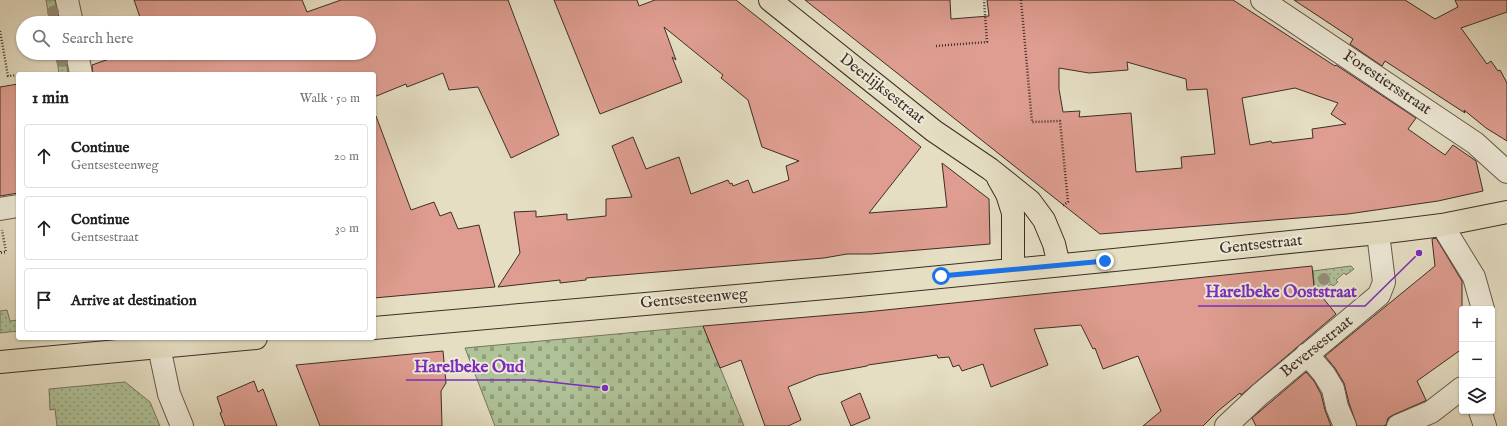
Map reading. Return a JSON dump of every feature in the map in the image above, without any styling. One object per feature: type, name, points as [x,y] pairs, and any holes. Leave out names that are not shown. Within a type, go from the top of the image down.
[{"type":"main road","name":"Deerlijksestraat","points":[[770,0],[934,131],[997,175],[1030,201],[1044,220],[1054,244],[1059,265]]},
{"type":"main road","name":"Deerlijksestraat","points":[[997,175],[1007,194],[1013,214],[1013,269]]},
{"type":"main road","name":"Gentsestraat","points":[[1013,269],[1378,233],[1442,225],[1507,212]]},
{"type":"main road","name":"Gentsesteenweg","points":[[376,328],[848,286],[1013,269]]},
{"type":"main road","points":[[0,362],[100,346],[159,347],[234,340]]},
{"type":"street","points":[[67,0],[70,16]]},
{"type":"street","name":"Forestiersstraat","points":[[1262,0],[1475,142],[1507,172]]},
{"type":"street","points":[[79,60],[82,72]]},
{"type":"street","points":[[1,218],[16,207]]},
{"type":"street","points":[[1442,225],[1474,277],[1482,306]]},
{"type":"street","name":"Beversestraat","points":[[1226,426],[1259,395],[1307,354],[1375,299],[1381,291],[1384,282],[1378,233]]},
{"type":"street","points":[[159,347],[169,394],[182,426]]},
{"type":"street","points":[[1307,354],[1324,374],[1333,389],[1337,408],[1345,426]]},
{"type":"street","points":[[1398,426],[1431,412],[1459,390]]},
{"type":"street","points":[[1481,414],[1485,426]]},
{"type":"path","points":[[936,46],[988,42],[984,0]]},
{"type":"path","points":[[1021,0],[1032,122],[1060,121],[1068,202],[1044,220]]},
{"type":"path","points":[[0,31],[8,76],[16,75]]},
{"type":"path","points":[[0,251],[0,253],[6,252],[1,218]]},
{"type":"green space","points":[[46,0],[55,0],[58,16],[49,16]]},
{"type":"green space","points":[[57,60],[66,60],[68,72],[59,72]]},
{"type":"green space","points":[[1351,266],[1354,269],[1346,275],[1344,273],[1336,280],[1338,282],[1333,286],[1331,284],[1322,291],[1324,294],[1318,299],[1315,293],[1313,271]]},
{"type":"green space","points":[[7,310],[10,321],[16,320],[16,331],[0,333],[0,311]]},
{"type":"green space","points":[[703,326],[744,426],[495,426],[465,348]]},
{"type":"green space","points":[[125,382],[150,402],[160,426],[57,426],[55,409],[50,410],[49,389]]},
{"type":"building","points":[[134,0],[302,0],[307,12],[341,0],[508,0],[559,135],[511,158],[478,87],[449,90],[443,73],[407,87],[406,84],[376,96],[376,72],[93,72],[92,65],[106,60],[376,60],[376,16],[140,16]]},
{"type":"building","points":[[554,0],[637,0],[639,6],[655,0],[736,0],[921,147],[869,213],[947,207],[942,163],[989,199],[990,244],[871,254],[847,254],[824,258],[586,278],[586,280],[560,283],[560,280],[498,287],[520,253],[514,212],[536,211],[536,217],[567,214],[567,220],[606,216],[606,199],[632,197],[612,146],[633,137],[646,169],[679,157],[691,194],[728,180],[733,186],[748,180],[753,193],[789,180],[786,166],[799,161],[762,147],[748,100],[721,78],[723,75],[664,27],[676,60],[672,57],[682,82],[600,114]]},
{"type":"building","points":[[805,0],[950,0],[951,19],[989,16],[987,0],[1233,0],[1416,118],[1408,129],[1445,155],[1453,145],[1476,161],[1483,191],[1438,201],[1348,214],[1100,234]],"holes":[[[1127,62],[1186,79],[1187,90],[1207,89],[1215,154],[1181,157],[1182,168],[1136,172],[1131,113],[1079,117],[1080,111],[1063,112],[1059,89],[1059,68],[1089,73],[1128,70]],[[1295,88],[1338,103],[1331,114],[1346,124],[1312,129],[1313,138],[1272,143],[1271,141],[1250,145],[1242,98]]]},
{"type":"building","points":[[1294,0],[1405,0],[1435,19],[1458,7],[1455,0],[1507,0],[1507,12],[1461,28],[1487,64],[1491,61],[1498,71],[1500,70],[1507,83],[1507,141],[1486,128],[1464,110],[1465,113],[1385,61],[1382,66],[1350,44],[1353,39]]},
{"type":"building","points":[[16,84],[16,193],[0,196],[0,87]]},
{"type":"building","points":[[376,116],[411,210],[434,202],[440,216],[451,212],[458,229],[479,225],[495,287],[376,298]]},
{"type":"building","points":[[1436,238],[1462,281],[1462,306],[1459,306],[1459,351],[1417,381],[1426,400],[1425,401],[1388,418],[1386,425],[1357,426],[1344,383],[1335,368],[1325,356],[1435,266],[1432,239]]},
{"type":"building","points":[[1312,266],[1314,287],[1336,314],[1241,395],[1240,393],[1218,411],[1203,426],[1143,426],[1161,411],[1138,356],[1103,369],[1095,348],[1093,349],[1081,325],[1034,329],[1048,365],[991,387],[983,364],[962,371],[959,365],[953,367],[949,357],[938,358],[937,355],[868,365],[818,375],[788,387],[801,420],[788,426],[765,426],[741,360],[720,368],[703,326],[866,312]]},
{"type":"building","points":[[443,351],[446,383],[441,391],[442,426],[320,426],[296,365]]},
{"type":"building","points":[[1306,372],[1314,381],[1321,394],[1331,426],[1256,426],[1252,418]]},
{"type":"building","points":[[254,381],[258,392],[263,389],[277,426],[225,426],[220,413],[222,412],[217,397]]},
{"type":"building","points":[[860,393],[870,418],[851,426],[841,402]]},
{"type":"place","name":"Harelbeke Ooststraat","points":[[1419,253]]},
{"type":"place","name":"Harelbeke Oud","points":[[605,388]]},
{"type":"route","points":[[941,276],[1105,261]]}]
